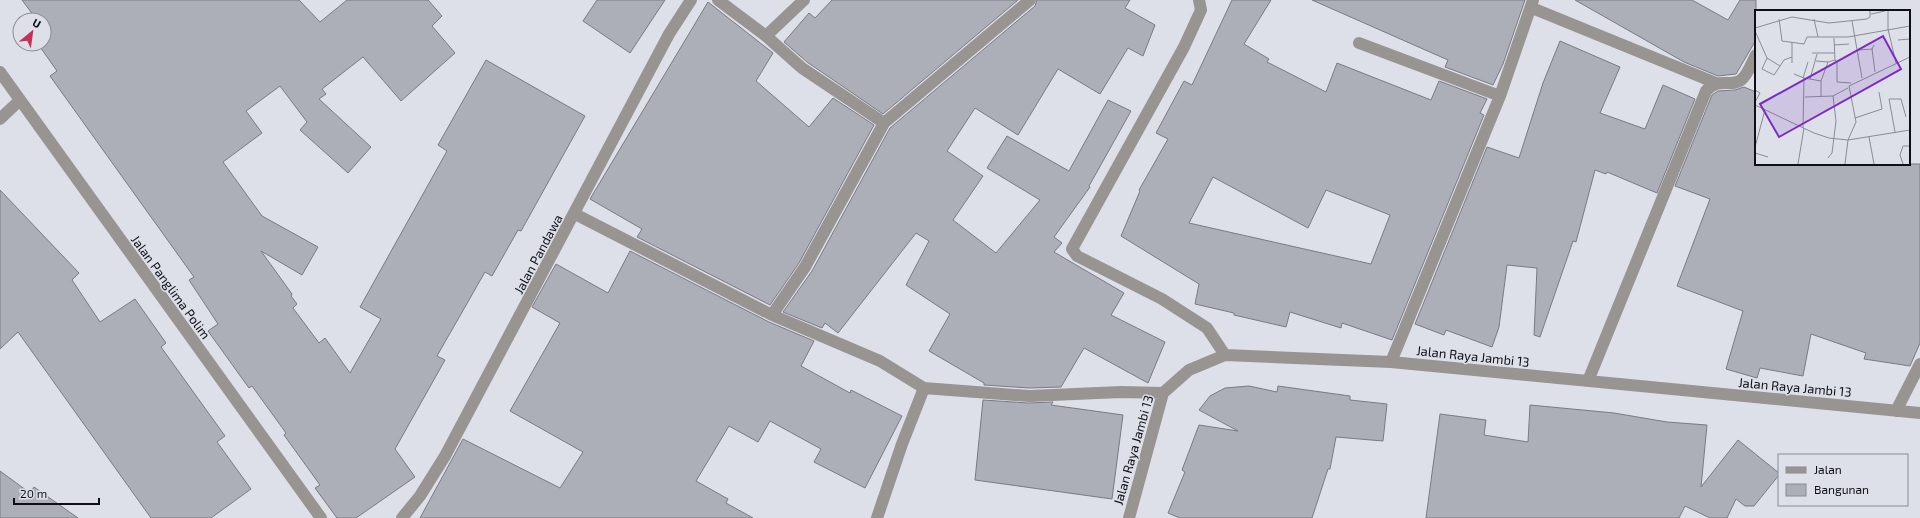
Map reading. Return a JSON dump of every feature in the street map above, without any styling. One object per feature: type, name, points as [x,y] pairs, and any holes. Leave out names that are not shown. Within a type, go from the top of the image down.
[{"type":"street","name":"Jalan Pandawa","points":[[402,518],[420,496],[445,456],[575,214],[669,34],[691,0]]},
{"type":"street","points":[[718,0],[766,36],[802,68],[884,123]]},
{"type":"street","points":[[766,36],[804,0]]},
{"type":"street","points":[[772,315],[804,266],[884,123],[1030,0]]},
{"type":"street","points":[[1199,0],[1201,10],[1184,47],[1072,248],[1077,256],[1162,299],[1207,328],[1225,355]]},
{"type":"street","points":[[1391,362],[1500,96],[1533,4],[1716,83],[1737,82],[1742,80],[1755,57]]},
{"type":"street","points":[[1360,43],[1500,96]]},
{"type":"street","name":"Jalan Panglima Polim","points":[[0,72],[321,518]]},
{"type":"street","points":[[1588,381],[1706,91],[1716,83]]},
{"type":"street","points":[[0,119],[20,101]]},
{"type":"street","points":[[575,214],[772,315],[880,361],[924,388],[1029,396],[1121,392],[1163,393]]},
{"type":"street","name":"Jalan Raya Jambi 13","points":[[1129,518],[1163,393],[1189,370],[1225,355],[1391,362],[1920,413]]},
{"type":"street","points":[[1896,410],[1920,364]]},
{"type":"street","points":[[877,518],[902,444],[924,388]]},
{"type":"building","points":[[22,0],[299,0],[320,22],[347,0],[428,0],[442,16],[432,26],[455,53],[401,101],[363,57],[322,89],[326,94],[319,99],[371,147],[348,173],[300,130],[307,122],[280,86],[246,111],[262,133],[223,162],[262,216],[318,247],[302,275],[261,251],[292,294],[291,296],[297,304],[293,308],[319,343],[325,338],[350,373],[381,319],[360,307],[447,151],[438,145],[486,60],[585,116],[521,231],[518,230],[492,276],[485,272],[437,356],[445,360],[395,449],[415,477],[356,518],[337,518],[315,488],[320,485],[284,435],[286,433],[252,386],[249,388],[208,331],[218,324],[189,280],[194,277],[50,76],[57,71],[44,52],[52,52],[52,12],[31,12]]},
{"type":"building","points":[[597,0],[665,0],[630,53],[583,21]]},
{"type":"building","points":[[832,0],[1018,0],[883,114],[807,62],[784,42],[809,13],[815,18]]},
{"type":"building","points":[[1037,0],[1130,0],[1125,8],[1155,25],[1143,56],[1128,48],[1100,94],[1058,69],[1018,135],[975,108],[947,151],[983,176],[953,220],[996,253],[1040,200],[987,168],[1007,136],[1069,171],[1108,100],[1131,111],[1089,186],[1090,187],[1054,237],[1062,243],[1054,252],[1124,293],[1111,315],[1165,342],[1148,383],[1084,348],[1061,387],[1029,388],[984,385],[984,383],[929,351],[950,314],[906,285],[929,241],[916,233],[838,333],[825,323],[822,328],[783,312],[812,271],[890,128],[1035,6]]},
{"type":"building","points":[[1232,0],[1271,0],[1244,44],[1269,59],[1267,62],[1326,92],[1337,63],[1431,100],[1439,81],[1487,99],[1480,113],[1484,115],[1392,340],[1342,323],[1341,328],[1290,312],[1286,327],[1195,304],[1199,284],[1121,236],[1140,191],[1139,190],[1168,139],[1156,133],[1184,81],[1192,85]],"holes":[[[1213,177],[1308,228],[1326,190],[1390,215],[1371,264],[1189,223]]]},
{"type":"building","points":[[1312,0],[1525,0],[1503,64],[1493,85],[1445,67],[1448,60]]},
{"type":"building","points":[[1575,0],[1692,0],[1728,20],[1740,0],[1756,0],[1755,42],[1736,74],[1718,76],[1684,62]]},
{"type":"building","points":[[708,2],[773,53],[756,81],[809,127],[833,98],[874,125],[799,263],[770,305],[637,237],[642,229],[590,199]]},
{"type":"building","points":[[1560,41],[1620,67],[1600,113],[1645,129],[1663,85],[1695,99],[1657,193],[1607,172],[1606,174],[1595,170],[1576,242],[1573,241],[1540,337],[1534,335],[1537,268],[1507,265],[1499,327],[1492,347],[1446,330],[1444,335],[1415,324],[1487,147],[1519,158],[1543,83]]},
{"type":"building","points":[[1744,87],[1755,92],[1755,165],[1920,164],[1920,343],[1910,366],[1864,359],[1866,353],[1811,334],[1803,376],[1760,368],[1757,378],[1726,369],[1743,311],[1677,286],[1710,199],[1675,186],[1712,95],[1718,91],[1735,90]]},
{"type":"building","points":[[0,190],[79,273],[72,280],[100,322],[135,299],[166,343],[161,347],[225,436],[217,442],[251,489],[211,518],[151,518],[18,332],[0,349]]},
{"type":"building","points":[[630,251],[769,322],[814,341],[801,366],[850,393],[851,390],[902,416],[865,488],[814,462],[821,449],[770,421],[758,442],[729,426],[696,481],[728,499],[726,503],[753,518],[420,518],[463,439],[560,488],[583,452],[510,411],[560,323],[532,307],[556,264],[608,293]]},
{"type":"building","points":[[1249,386],[1277,392],[1278,386],[1350,396],[1350,400],[1387,404],[1383,441],[1336,437],[1330,469],[1328,469],[1312,518],[1180,518],[1168,513],[1185,472],[1182,470],[1199,425],[1238,431],[1199,410],[1210,396],[1225,388]]},
{"type":"building","points":[[983,400],[1028,403],[1053,402],[1051,405],[1123,415],[1112,499],[975,480]]},
{"type":"building","points":[[1530,405],[1614,413],[1667,422],[1707,425],[1701,487],[1738,440],[1778,472],[1778,476],[1754,506],[1745,506],[1736,499],[1727,518],[1710,518],[1685,506],[1679,518],[1426,518],[1440,414],[1486,420],[1484,435],[1528,442]]},
{"type":"building","points":[[0,471],[30,493],[34,487],[78,518],[0,518]]}]
